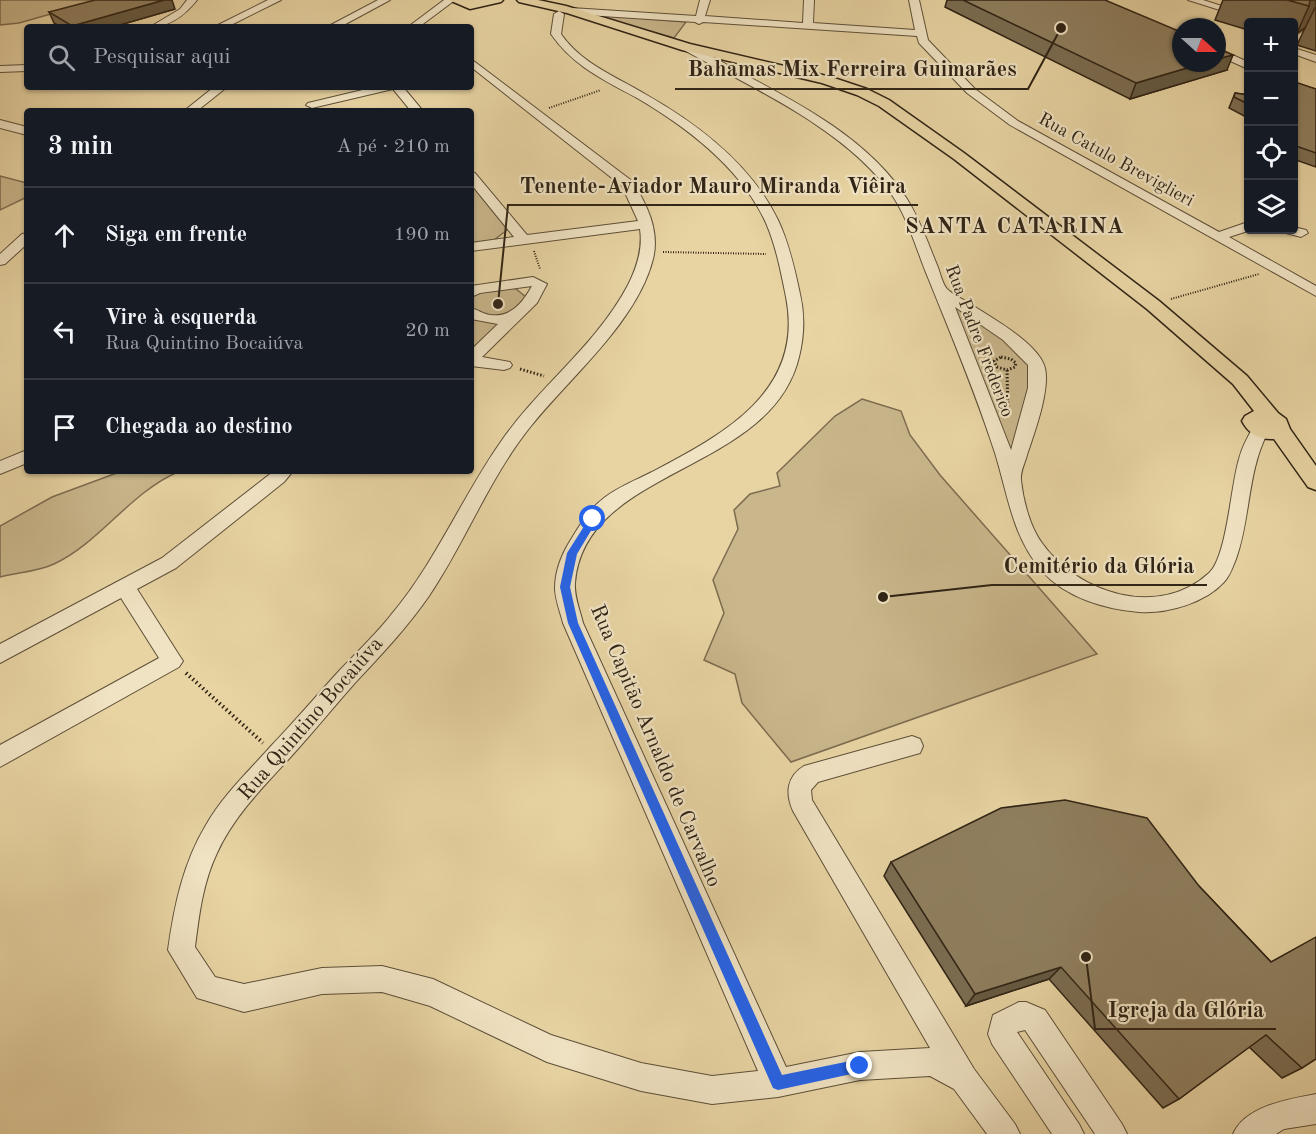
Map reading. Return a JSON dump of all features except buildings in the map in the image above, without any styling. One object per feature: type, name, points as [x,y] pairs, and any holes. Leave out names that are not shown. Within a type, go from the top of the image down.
[{"type":"main road","points":[[455,0],[470,5],[495,0]]},
{"type":"main road","points":[[523,0],[563,9],[686,46],[826,80],[862,92],[884,103],[958,156],[1153,305],[1210,356],[1266,426],[1316,482]]},
{"type":"street","points":[[160,24],[183,11],[192,0]]},
{"type":"street","points":[[225,24],[276,0]]},
{"type":"street","points":[[338,24],[385,0]]},
{"type":"street","points":[[434,13],[437,8],[450,0]]},
{"type":"street","points":[[699,21],[705,0]]},
{"type":"street","points":[[808,27],[809,0]]},
{"type":"street","points":[[563,9],[699,21],[921,33],[914,0]]},
{"type":"street","points":[[1193,0],[1253,18]]},
{"type":"street","points":[[1222,9],[1242,0]]},
{"type":"street","points":[[418,24],[434,13],[470,5]]},
{"type":"street","name":"Rua Capitão Arnaldo de Carvalho","points":[[563,9],[556,34],[564,48],[579,61],[682,121],[711,143],[745,181],[769,215],[795,305],[795,340],[789,365],[777,393],[750,421],[707,450],[615,499],[593,519],[572,553],[565,587],[573,623],[778,1083]]},
{"type":"street","points":[[434,13],[441,22]]},
{"type":"street","points":[[1305,16],[1316,20]]},
{"type":"street","points":[[1298,38],[1316,27]]},
{"type":"street","points":[[1298,32],[1316,38]]},
{"type":"street","name":"Rua Catulo Breviglieri","points":[[921,33],[923,42],[971,91],[1014,123],[1316,292]]},
{"type":"street","name":"Rua Padre Frederico","points":[[686,46],[796,108],[828,129],[869,161],[895,190],[941,291],[976,380],[1011,478],[1022,526],[1037,551],[1067,581],[1106,600],[1149,606],[1185,598],[1218,577],[1233,544],[1253,440],[1266,426]]},
{"type":"street","points":[[1298,53],[1316,58]]},
{"type":"street","points":[[1226,56],[1244,64]]},
{"type":"street","points":[[1226,62],[1244,65]]},
{"type":"street","points":[[0,69],[24,68]]},
{"type":"street","name":"Rua Quintino Bocaiúva","points":[[474,68],[627,184],[638,200],[646,224],[647,259],[635,291],[612,323],[559,380],[507,444],[443,556],[406,612],[253,780],[209,842],[187,901],[181,950],[207,988],[244,998],[322,981],[382,979],[433,993],[547,1048],[640,1077],[712,1090],[778,1083],[860,1066],[932,1062],[964,1079],[1005,1134]]},
{"type":"street","points":[[194,108],[216,90]]},
{"type":"street","points":[[310,108],[378,90]]},
{"type":"street","points":[[400,90],[414,108]]},
{"type":"street","points":[[310,108],[324,91]]},
{"type":"street","points":[[0,124],[24,130]]},
{"type":"street","points":[[474,179],[527,239]]},
{"type":"street","points":[[474,247],[646,224]]},
{"type":"street","points":[[1217,237],[1244,227]]},
{"type":"street","points":[[0,261],[24,240]]},
{"type":"street","points":[[474,291],[538,284],[537,294],[474,357]]},
{"type":"street","points":[[941,291],[1022,347],[1036,364],[1038,381],[1011,478]]},
{"type":"street","points":[[474,315],[495,321],[518,315]]},
{"type":"street","points":[[474,360],[504,365]]},
{"type":"street","points":[[0,468],[24,457]]},
{"type":"street","points":[[0,654],[169,563],[281,474]]},
{"type":"street","points":[[0,757],[172,661],[125,587]]},
{"type":"street","points":[[912,746],[812,773],[802,778],[799,790],[801,803],[964,1079]]},
{"type":"street","points":[[1069,1134],[1002,1034],[1003,1025],[1018,1015],[1030,1016],[1035,1020],[1112,1134]]},
{"type":"street","points":[[1248,1134],[1280,1115],[1316,1109]]},
{"type":"path","points":[[534,113],[619,84]]},
{"type":"path","points":[[527,239],[542,277],[538,284]]},
{"type":"path","points":[[647,252],[782,254]]},
{"type":"path","points":[[1153,305],[1277,269]]},
{"type":"path","points":[[1001,357],[1011,359],[1016,365],[1011,370],[997,367],[994,361],[1001,357]]},
{"type":"path","points":[[504,365],[559,380]]},
{"type":"path","points":[[172,661],[276,756]]},
{"type":"shaded area","points":[[0,0],[100,0],[19,23],[0,25]]},
{"type":"shaded area","points":[[590,14],[686,22],[674,38]]},
{"type":"shaded area","points":[[0,176],[24,182],[24,198],[0,210]]},
{"type":"shaded area","points":[[474,186],[507,225],[507,230],[494,240],[474,243]]},
{"type":"shaded area","points":[[509,287],[516,289],[526,297],[525,307],[496,319],[474,309],[474,296],[477,293]]},
{"type":"shaded area","points":[[952,303],[1002,336],[1024,358],[1030,369],[1031,381],[1025,409],[1010,457]]},
{"type":"shaded area","points":[[474,315],[504,320],[474,353]]},
{"type":"shaded area","points":[[862,399],[901,411],[910,435],[940,475],[1097,654],[791,762],[742,703],[735,674],[704,660],[724,613],[713,580],[738,529],[734,510],[750,494],[780,486],[777,473],[835,416]]},
{"type":"shaded area","points":[[114,474],[174,474],[146,491],[71,555],[48,567],[0,577],[0,526],[52,497]]},
{"type":"place","name":"Bahamas Mix Ferreira Guimarães","points":[[1061,28]]},
{"type":"place","name":"Tenente-Aviador Mauro Miranda Viêira","points":[[498,304]]},
{"type":"place","name":"Cemitério da Glória","points":[[883,597]]},
{"type":"place","name":"Igreja da Glória","points":[[1086,957]]},
{"type":"district","name":"SANTA CATARINA","points":[[1015,227]]},
{"type":"route","points":[[593,519],[572,553],[565,587],[573,623],[778,1083],[860,1066]]}]
